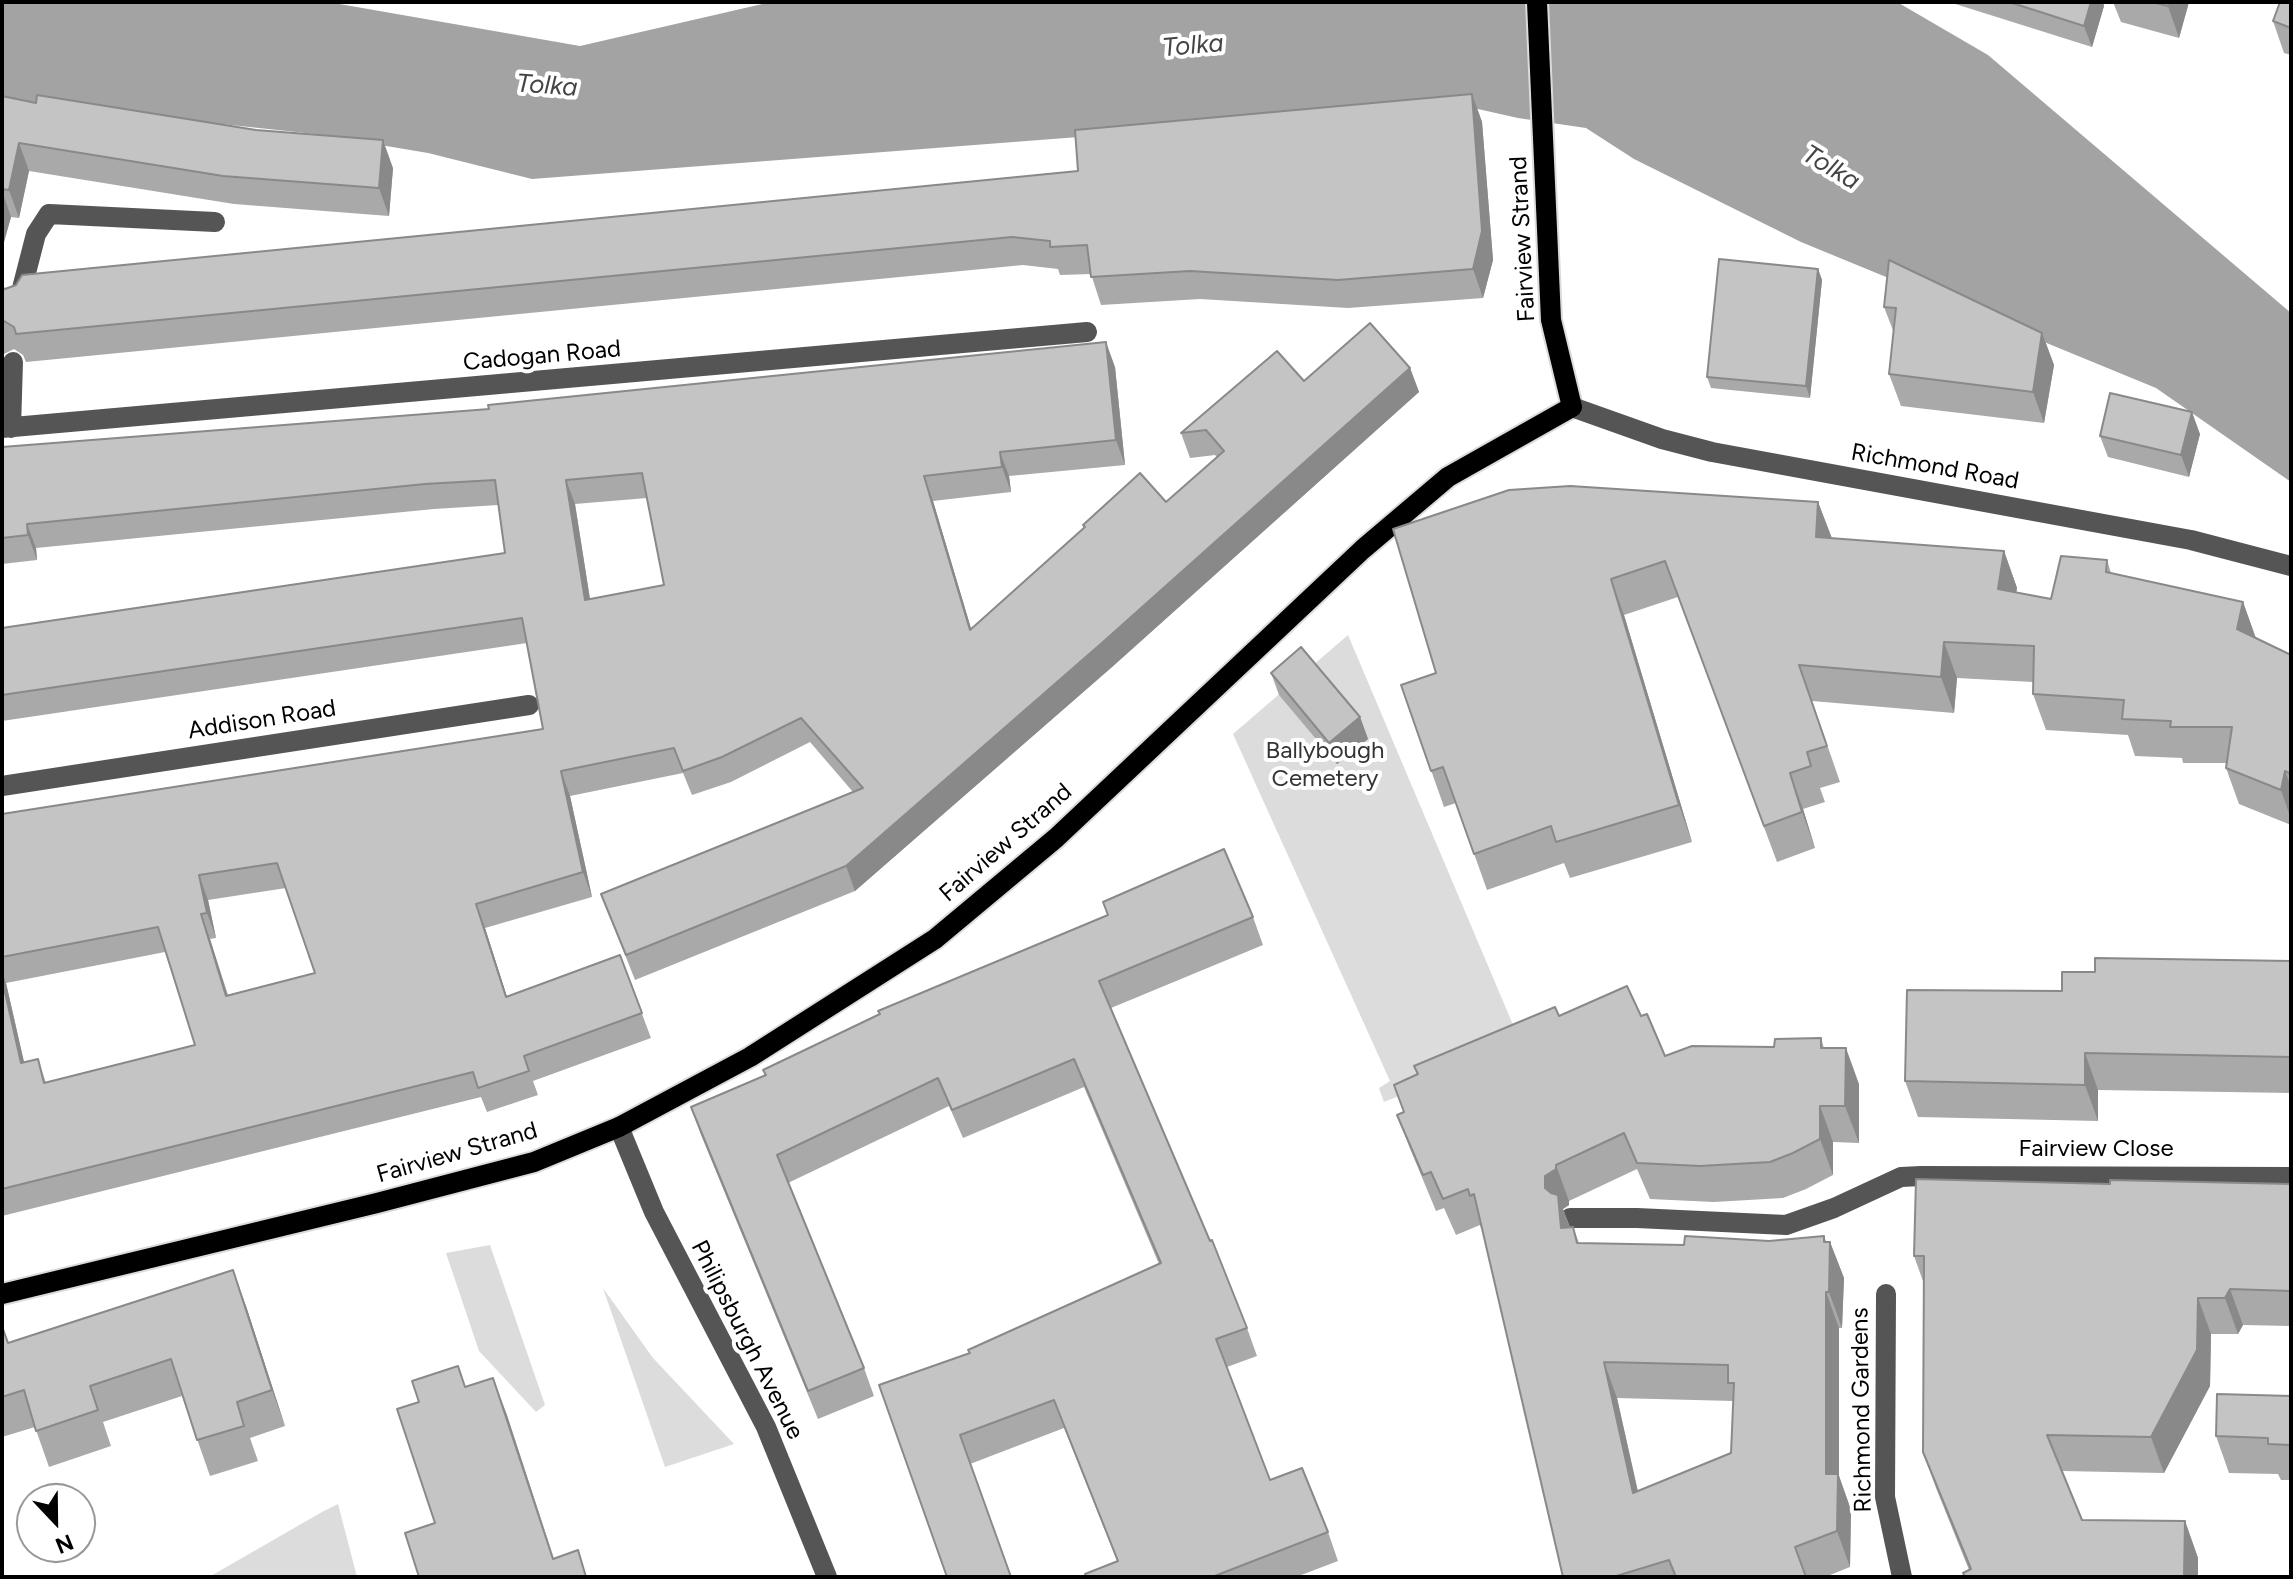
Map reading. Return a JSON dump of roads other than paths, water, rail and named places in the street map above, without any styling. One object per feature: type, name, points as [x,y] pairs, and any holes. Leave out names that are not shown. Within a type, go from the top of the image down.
[{"type":"main road","name":"Fairview Strand","points":[[2,1294],[534,1162],[619,1127],[750,1057],[935,939],[1056,838],[1363,549],[1448,477],[1572,407],[1551,320],[1537,2]]},
{"type":"street","points":[[18,304],[36,234],[49,214],[215,222]]},
{"type":"street","name":"Cadogan Road","points":[[6,428],[1087,332]]},
{"type":"street","points":[[6,428],[13,362]]},
{"type":"street","name":"Richmond Road","points":[[1572,407],[1662,439],[1712,452],[2191,540],[2291,566]]},
{"type":"street","name":"Addison Road","points":[[2,786],[529,705]]},
{"type":"street","name":"Philipsburgh Avenue","points":[[619,1127],[654,1212],[766,1427],[827,1577]]},
{"type":"street","name":"Fairview Close","points":[[1570,1218],[1786,1225],[1834,1208],[1901,1177],[2291,1177]]},
{"type":"street","name":"Richmond Gardens","points":[[1886,1294],[1885,1497],[1896,1576]]},
{"type":"water","name":"Tolka","points":[[2,2],[328,2],[580,46],[771,2],[1897,2],[1988,55],[2291,313],[2291,482],[2156,388],[1801,242],[1634,159],[1586,128],[1469,107],[532,179],[428,153],[315,134],[53,106],[2,97]]},
{"type":"park label","name":"Ballybough Cemetery","points":[[1325,765]]}]
